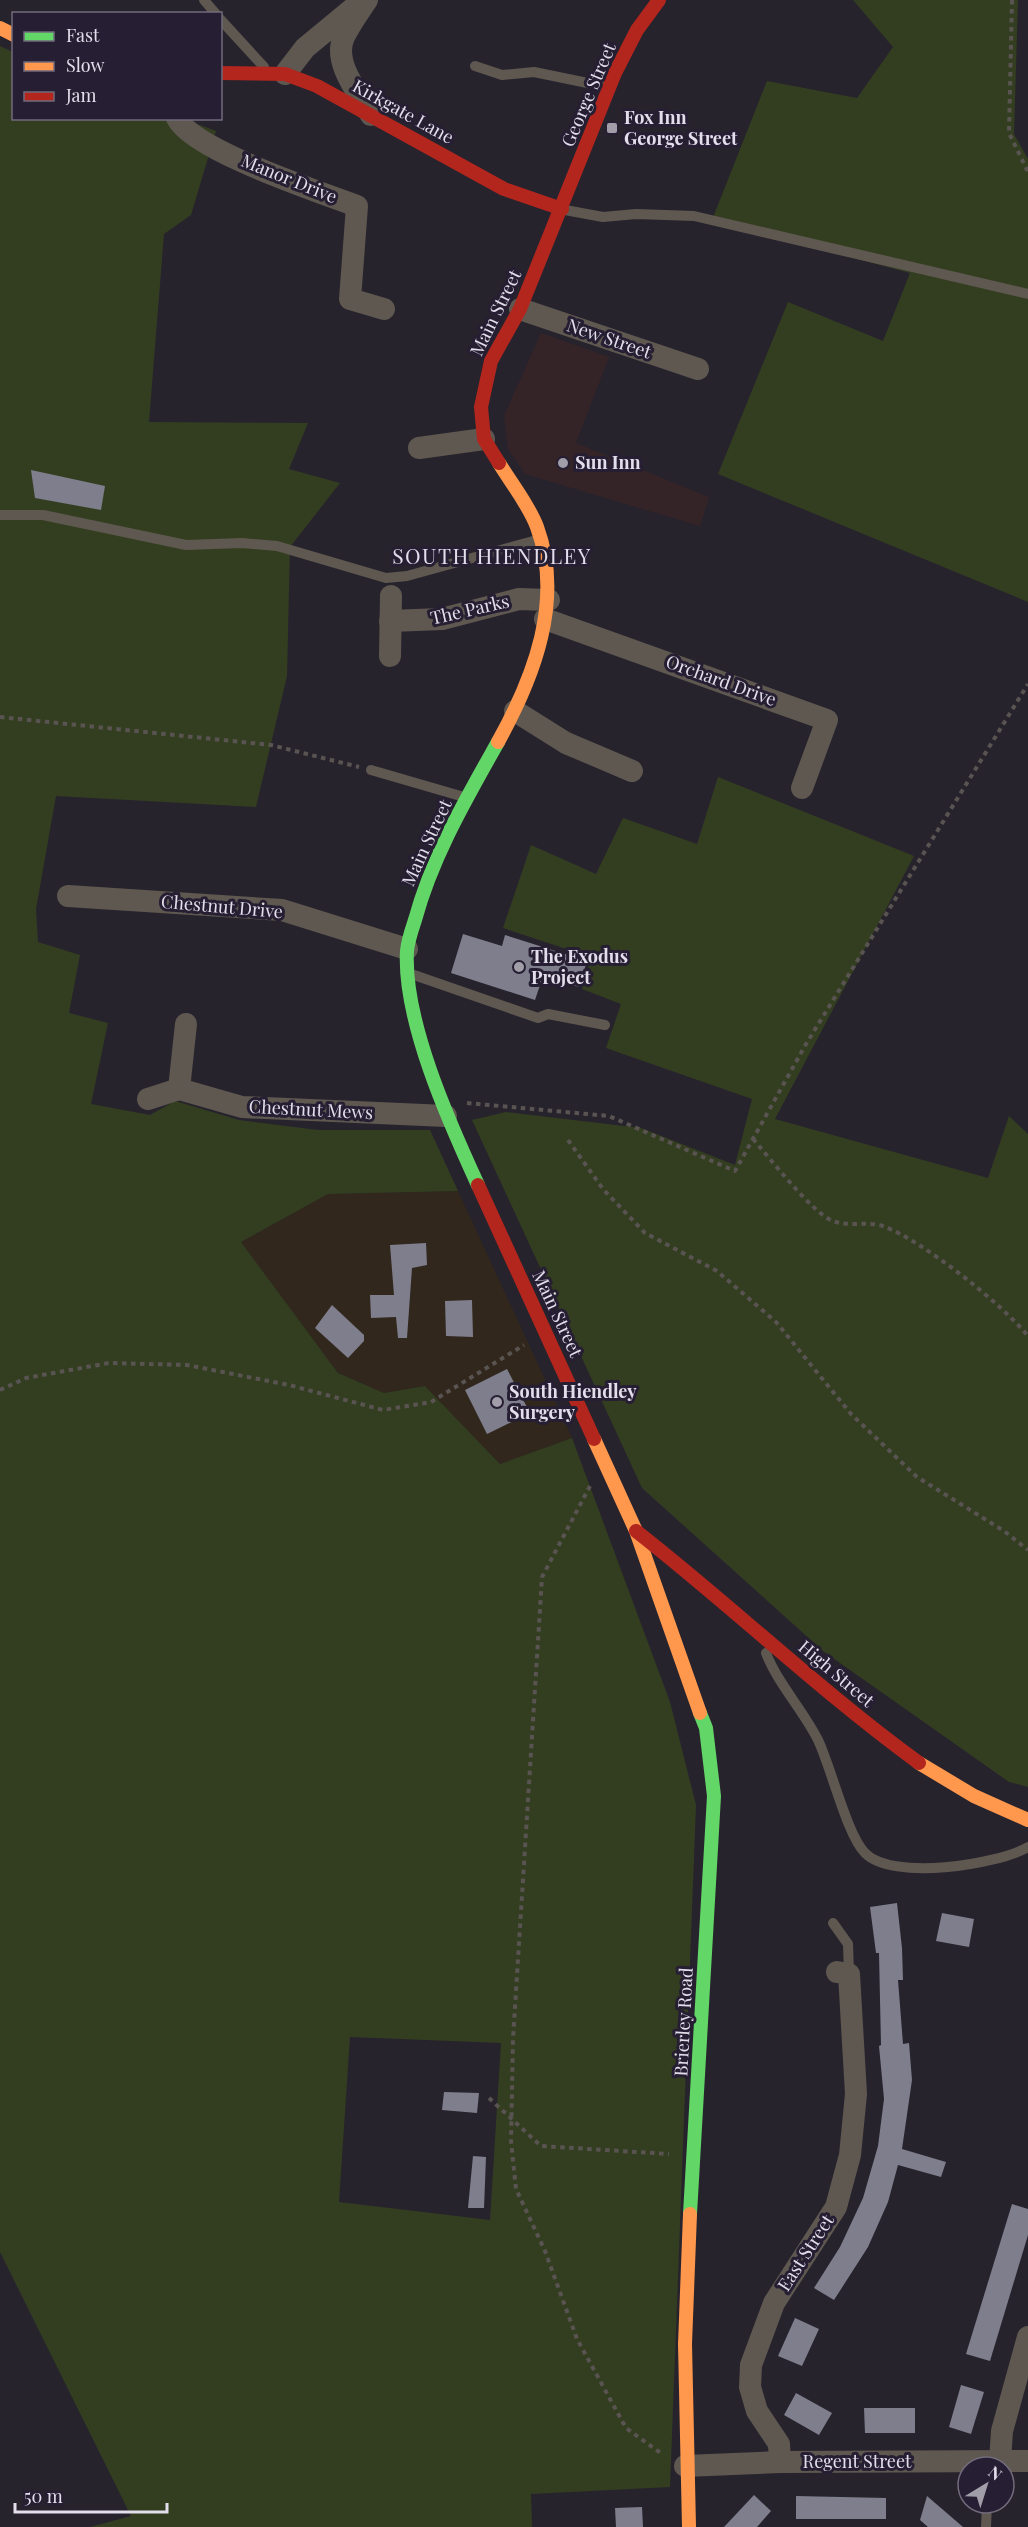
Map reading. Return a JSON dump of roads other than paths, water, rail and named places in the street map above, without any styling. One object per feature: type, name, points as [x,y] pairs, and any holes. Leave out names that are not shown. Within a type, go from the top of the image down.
[{"type":"street","points":[[278,74],[305,48],[365,0]]},
{"type":"street","points":[[365,0],[343,39],[342,57],[347,74],[371,115]]},
{"type":"street","name":"George Street","points":[[562,209],[609,87],[637,30],[658,0]]},
{"type":"street","name":"Kirkgate Lane","points":[[222,73],[278,74],[317,86],[504,189],[562,209]]},
{"type":"street","name":"Manor Drive","points":[[178,120],[181,127],[230,156],[357,206],[350,299],[384,309]]},
{"type":"street","name":"Main Street","points":[[562,209],[520,309],[491,361],[481,407],[484,440],[536,524],[541,539],[547,610],[533,668],[515,711],[424,885],[407,949],[408,973],[415,1016],[443,1108],[636,1531]]},
{"type":"street","name":"New Street","points":[[520,309],[698,369]]},
{"type":"street","points":[[419,448],[484,440]]},
{"type":"street","points":[[390,596],[390,656]]},
{"type":"street","name":"The Parks","points":[[390,621],[442,619],[519,599],[547,610]]},
{"type":"street","name":"Orchard Drive","points":[[547,610],[827,720],[802,788]]},
{"type":"street","points":[[515,711],[566,743],[632,771]]},
{"type":"street","name":"Chestnut Drive","points":[[68,896],[282,910],[407,949]]},
{"type":"street","points":[[148,1099],[179,1089],[186,1024]]},
{"type":"street","name":"Chestnut Mews","points":[[179,1089],[242,1107],[443,1108]]},
{"type":"street","name":"High Street","points":[[636,1531],[675,1560],[889,1741],[948,1781],[999,1810],[1028,1820]]},
{"type":"street","name":"Brierley Road","points":[[636,1531],[706,1728],[714,1796],[687,2312],[685,2466],[689,2527]]},
{"type":"street","name":"East Street","points":[[780,2462],[779,2444],[757,2411],[750,2387],[750,2365],[774,2302],[836,2207],[850,2155],[856,2094],[843,1973]]},
{"type":"street","points":[[994,2455],[1028,2337]]},
{"type":"street","name":"Regent Street","points":[[685,2466],[780,2462],[956,2463]]},
{"type":"lane","points":[[204,0],[214,12]]},
{"type":"lane","points":[[222,21],[278,74]]},
{"type":"lane","points":[[475,66],[502,75],[534,72],[609,87]]},
{"type":"lane","points":[[562,209],[603,217],[636,214],[694,216],[1028,294]]},
{"type":"lane","points":[[0,515],[43,515],[186,545],[242,543],[277,546],[386,578],[407,576],[541,539]]},
{"type":"lane","points":[[371,770],[468,798]]},
{"type":"lane","points":[[408,973],[538,1018],[548,1014],[605,1025]]},
{"type":"lane","points":[[757,1630],[770,1662],[819,1742],[852,1830],[865,1854],[888,1864],[924,1868],[975,1863],[1028,1847]]},
{"type":"lane","points":[[833,1923],[848,1944],[843,1973]]},
{"type":"place","name":"Fox Inn George Street","points":[[612,128]]},
{"type":"place","name":"Sun Inn","points":[[563,463]]},
{"type":"place","name":"The Exodus Project","points":[[519,967]]},
{"type":"place","name":"South Hiendley Surgery","points":[[497,1402]]},
{"type":"district","name":"SOUTH HIENDLEY","points":[[492,557]]}]
